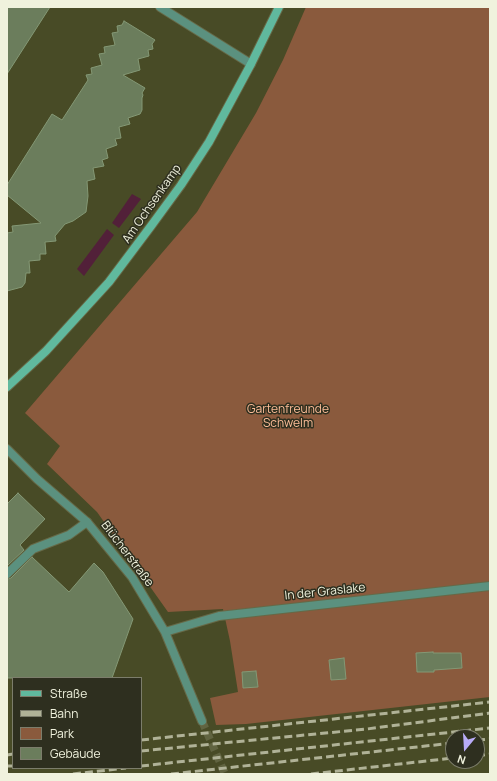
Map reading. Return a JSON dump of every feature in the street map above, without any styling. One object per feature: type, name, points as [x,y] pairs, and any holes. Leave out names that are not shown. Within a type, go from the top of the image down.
[{"type":"main road","name":"Am Ochsenkamp","points":[[7,387],[46,351],[109,282],[131,255],[181,185],[209,142],[251,64],[279,7]]},
{"type":"street","points":[[160,7],[251,64]]},
{"type":"street","name":"Blücherstraße","points":[[7,449],[37,479],[88,522],[132,577],[165,632],[202,721]]},
{"type":"street","points":[[7,574],[33,549],[69,535],[88,522]]},
{"type":"street","name":"In der Graslake","points":[[165,632],[219,616],[490,586]]},
{"type":"green space","name":"Gartenfreunde Schwelm","points":[[306,7],[490,7],[490,697],[246,724],[216,725],[210,698],[238,692],[223,609],[168,612],[97,512],[47,464],[60,446],[25,413],[197,212],[256,113],[283,60]]},
{"type":"shaded area","points":[[132,194],[141,199],[119,228],[112,223]]},
{"type":"shaded area","points":[[107,229],[114,235],[84,276],[77,269]]},
{"type":"building","points":[[7,7],[50,7],[7,74]]},
{"type":"building","points":[[124,21],[155,40],[152,44],[153,49],[148,50],[149,56],[138,59],[140,70],[123,75],[145,88],[142,93],[142,110],[140,114],[128,118],[130,124],[119,127],[121,138],[115,139],[117,145],[106,149],[108,158],[102,160],[104,166],[93,168],[95,179],[87,181],[88,196],[86,212],[73,221],[65,224],[55,236],[56,241],[45,242],[46,254],[40,254],[40,260],[29,261],[30,273],[26,273],[25,283],[22,287],[7,291],[7,233],[13,232],[12,226],[41,223],[7,195],[7,185],[52,114],[62,120],[88,80],[86,75],[92,74],[91,68],[102,65],[99,54],[105,53],[104,47],[115,45],[112,33],[118,32],[117,26],[122,25]]},
{"type":"building","points":[[18,493],[45,519],[20,545],[24,550],[7,566],[7,504]]},
{"type":"building","points":[[32,557],[69,592],[94,563],[103,572],[133,619],[112,677],[7,678],[7,579],[11,578]]},
{"type":"building","points":[[416,653],[461,653],[462,668],[434,670],[434,672],[417,672]]},
{"type":"building","points":[[344,658],[346,679],[331,680],[329,660]]},
{"type":"building","points":[[256,671],[258,687],[243,688],[242,672]]},
{"type":"tunnel","points":[[202,721],[225,774]]},
{"type":"railway","points":[[142,740],[490,702]]},
{"type":"railway","points":[[142,751],[367,729],[490,713]]},
{"type":"railway","points":[[142,766],[490,728]]},
{"type":"railway","points":[[485,739],[490,739]]},
{"type":"railway","points":[[171,774],[445,744]]},
{"type":"railway","points":[[7,755],[12,754]]},
{"type":"railway","points":[[485,755],[490,754]]},
{"type":"railway","points":[[311,774],[445,759]]},
{"type":"railway","points":[[7,766],[12,766]]},
{"type":"railway","points":[[73,774],[117,769]]}]
